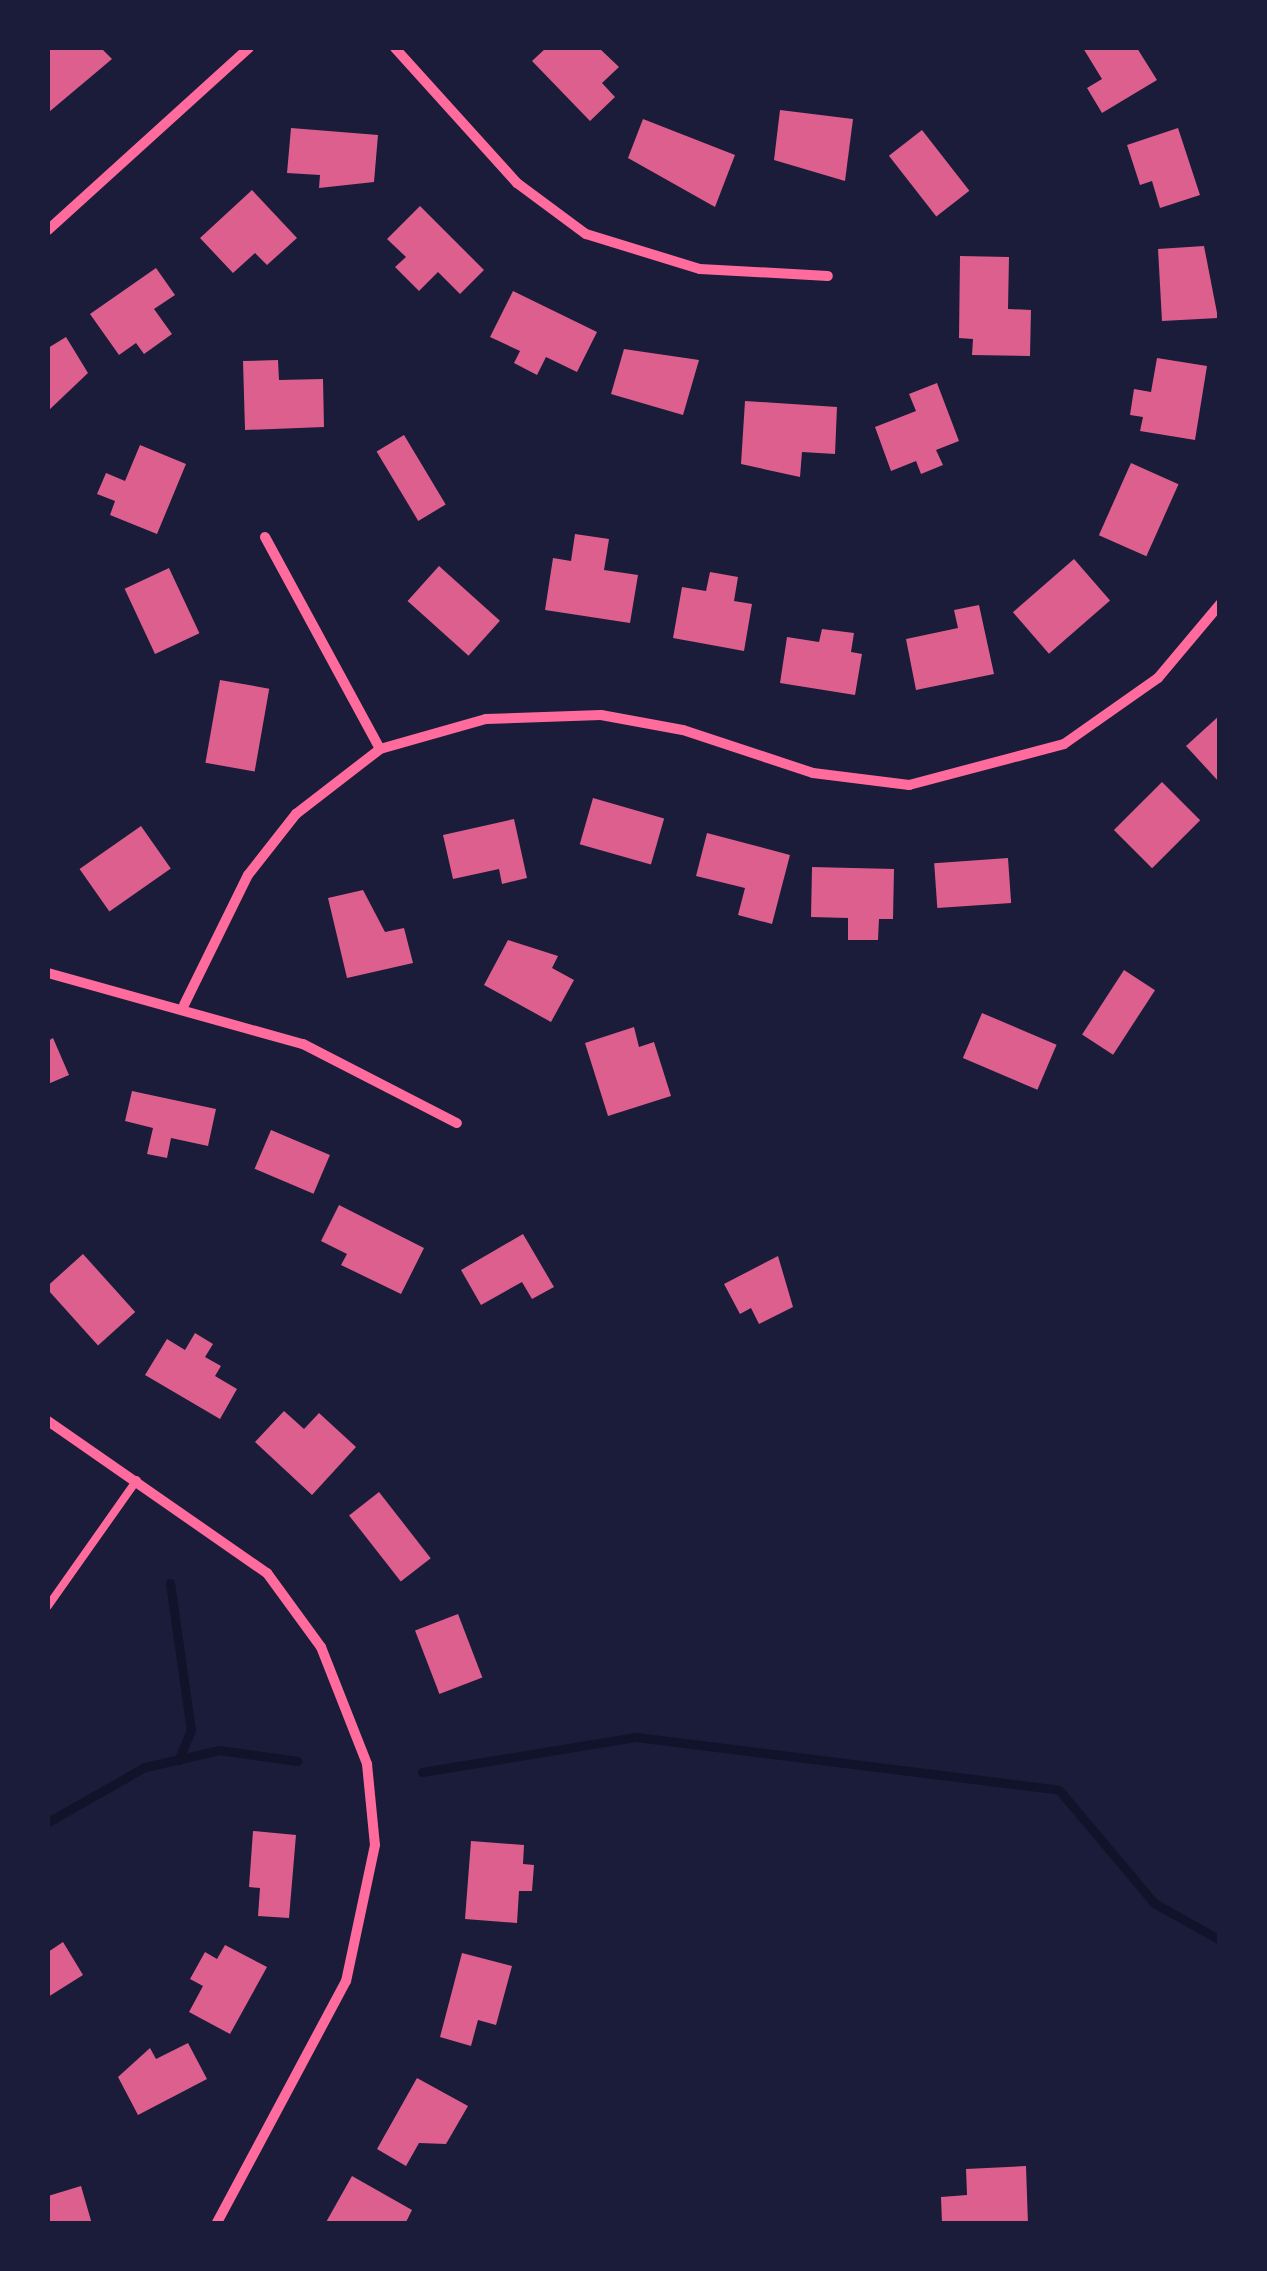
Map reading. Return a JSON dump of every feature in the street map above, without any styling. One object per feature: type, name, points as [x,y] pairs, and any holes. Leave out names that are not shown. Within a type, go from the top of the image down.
[{"type":"street","points":[[48,230],[249,48]]},
{"type":"street","points":[[395,48],[516,182],[586,234],[700,269],[828,276]]},
{"type":"street","points":[[265,536],[380,749]]},
{"type":"street","points":[[184,1005],[248,874],[296,814],[380,749],[486,719],[601,715],[683,730],[813,773],[909,785],[944,779],[1064,744],[1110,716],[1158,678],[1220,604]]},
{"type":"street","points":[[48,973],[184,1005],[354,1065],[457,1122]]},
{"type":"street","points":[[48,1422],[224,1537],[296,1606],[349,1713],[375,1819],[370,1897],[346,1981],[216,2224]]},
{"type":"lane","points":[[48,1606],[136,1480]]},
{"type":"building","points":[[48,48],[101,48],[112,59],[49,112]]},
{"type":"building","points":[[546,48],[599,48],[619,67],[602,83],[615,97],[590,121],[532,61]]},
{"type":"building","points":[[1083,48],[1137,48],[1157,80],[1102,113],[1087,88],[1102,79]]},
{"type":"building","points":[[780,110],[853,119],[845,181],[774,160]]},
{"type":"building","points":[[643,119],[735,155],[715,207],[628,158]]},
{"type":"building","points":[[291,128],[378,135],[374,182],[319,188],[320,175],[287,173]]},
{"type":"building","points":[[1178,128],[1200,195],[1160,208],[1152,181],[1140,185],[1127,145]]},
{"type":"building","points":[[922,130],[969,191],[936,217],[889,156]]},
{"type":"building","points":[[252,190],[297,238],[267,265],[255,253],[233,273],[200,238]]},
{"type":"building","points":[[420,206],[484,270],[460,294],[438,272],[419,291],[395,267],[406,257],[387,239]]},
{"type":"building","points":[[1204,246],[1218,318],[1162,321],[1158,249]]},
{"type":"building","points":[[960,256],[1009,257],[1008,309],[1031,310],[1030,356],[972,355],[973,339],[959,338]]},
{"type":"building","points":[[156,268],[175,295],[154,309],[172,334],[144,354],[136,343],[119,355],[90,314]]},
{"type":"building","points":[[513,291],[597,332],[577,372],[546,357],[537,375],[514,363],[520,351],[490,337]]},
{"type":"building","points":[[66,337],[88,373],[48,411],[48,348]]},
{"type":"building","points":[[624,349],[699,360],[683,415],[611,394]]},
{"type":"building","points":[[1157,358],[1207,366],[1195,440],[1140,431],[1143,417],[1130,415],[1134,389],[1151,392]]},
{"type":"building","points":[[278,360],[279,380],[323,379],[324,427],[245,430],[243,361]]},
{"type":"building","points":[[937,383],[959,441],[936,450],[943,465],[921,474],[916,461],[891,471],[875,427],[916,411],[909,394]]},
{"type":"building","points":[[745,401],[837,407],[835,454],[802,452],[800,477],[741,464]]},
{"type":"building","points":[[404,435],[446,504],[418,521],[377,451]]},
{"type":"building","points":[[140,445],[186,464],[157,534],[110,515],[115,501],[97,494],[106,473],[125,481]]},
{"type":"building","points":[[1131,463],[1179,484],[1146,556],[1099,535]]},
{"type":"building","points":[[575,534],[609,539],[604,570],[638,575],[630,623],[545,610],[553,558],[571,561]]},
{"type":"building","points":[[1074,559],[1110,601],[1049,654],[1013,612]]},
{"type":"building","points":[[439,566],[500,621],[468,656],[408,601]]},
{"type":"building","points":[[169,568],[199,633],[155,654],[125,589]]},
{"type":"building","points":[[710,572],[738,577],[734,601],[752,604],[744,651],[673,638],[682,587],[706,591]]},
{"type":"building","points":[[979,605],[994,674],[916,690],[906,639],[958,628],[954,610]]},
{"type":"building","points":[[822,629],[854,633],[851,652],[862,654],[855,695],[780,683],[787,637],[819,642]]},
{"type":"building","points":[[220,680],[269,689],[255,771],[205,763]]},
{"type":"building","points":[[1220,715],[1220,783],[1186,746]]},
{"type":"building","points":[[1162,782],[1200,820],[1152,868],[1114,830]]},
{"type":"building","points":[[593,798],[664,818],[651,865],[580,844]]},
{"type":"building","points":[[514,819],[527,878],[502,884],[499,869],[453,879],[443,835]]},
{"type":"building","points":[[141,826],[171,869],[109,912],[80,869]]},
{"type":"building","points":[[707,833],[790,855],[772,924],[738,915],[745,888],[696,876]]},
{"type":"building","points":[[1008,858],[1011,903],[937,908],[934,863]]},
{"type":"building","points":[[812,867],[894,869],[893,919],[879,919],[878,940],[848,940],[848,918],[811,917]]},
{"type":"building","points":[[363,890],[385,932],[404,928],[413,963],[347,978],[328,898]]},
{"type":"building","points":[[508,940],[558,956],[552,968],[574,980],[551,1022],[484,985]]},
{"type":"building","points":[[1124,970],[1155,990],[1113,1055],[1082,1035]]},
{"type":"building","points":[[982,1013],[1057,1045],[1037,1090],[963,1058]]},
{"type":"building","points":[[634,1027],[639,1047],[654,1042],[671,1096],[608,1116],[585,1043]]},
{"type":"building","points":[[53,1038],[69,1075],[48,1084],[48,1041]]},
{"type":"building","points":[[132,1091],[216,1109],[208,1146],[171,1138],[167,1158],[147,1154],[153,1128],[125,1121]]},
{"type":"building","points":[[271,1130],[330,1155],[314,1194],[255,1169]]},
{"type":"building","points":[[339,1205],[424,1248],[401,1294],[341,1265],[347,1254],[321,1241]]},
{"type":"building","points":[[523,1234],[554,1287],[532,1299],[522,1282],[481,1305],[461,1270]]},
{"type":"building","points":[[83,1254],[135,1312],[98,1345],[48,1290],[48,1286]]},
{"type":"building","points":[[778,1256],[793,1307],[759,1324],[751,1308],[740,1314],[724,1284]]},
{"type":"building","points":[[195,1333],[213,1344],[205,1357],[221,1366],[215,1376],[237,1389],[220,1419],[145,1375],[167,1339],[185,1350]]},
{"type":"building","points":[[284,1411],[304,1429],[319,1413],[356,1447],[312,1495],[255,1442]]},
{"type":"building","points":[[379,1492],[431,1558],[401,1582],[349,1515]]},
{"type":"building","points":[[458,1614],[482,1677],[439,1694],[415,1630]]},
{"type":"building","points":[[253,1831],[296,1835],[289,1918],[258,1916],[260,1888],[249,1887]]},
{"type":"building","points":[[471,1841],[524,1845],[523,1864],[534,1865],[532,1891],[519,1891],[517,1923],[465,1919]]},
{"type":"building","points":[[63,1942],[83,1975],[48,1997],[48,1952]]},
{"type":"building","points":[[225,1945],[267,1967],[230,2034],[189,2012],[203,1986],[190,1979],[205,1952],[217,1959]]},
{"type":"building","points":[[462,1953],[512,1966],[496,2025],[478,2020],[471,2046],[440,2037]]},
{"type":"building","points":[[188,2043],[207,2079],[138,2115],[118,2077],[150,2048],[156,2059]]},
{"type":"building","points":[[417,2078],[468,2106],[446,2144],[419,2143],[406,2166],[377,2149]]},
{"type":"building","points":[[1026,2166],[1028,2224],[942,2224],[941,2197],[967,2195],[966,2169]]},
{"type":"building","points":[[352,2176],[412,2210],[405,2224],[325,2224]]},
{"type":"building","points":[[81,2186],[92,2224],[50,2224],[48,2196]]},
{"type":"waterway","points":[[170,1583],[191,1730],[178,1760]]},
{"type":"waterway","points":[[422,1772],[636,1737],[1059,1790],[1154,1903],[1220,1940]]},
{"type":"waterway","points":[[48,1822],[145,1767],[219,1750],[297,1761]]}]
